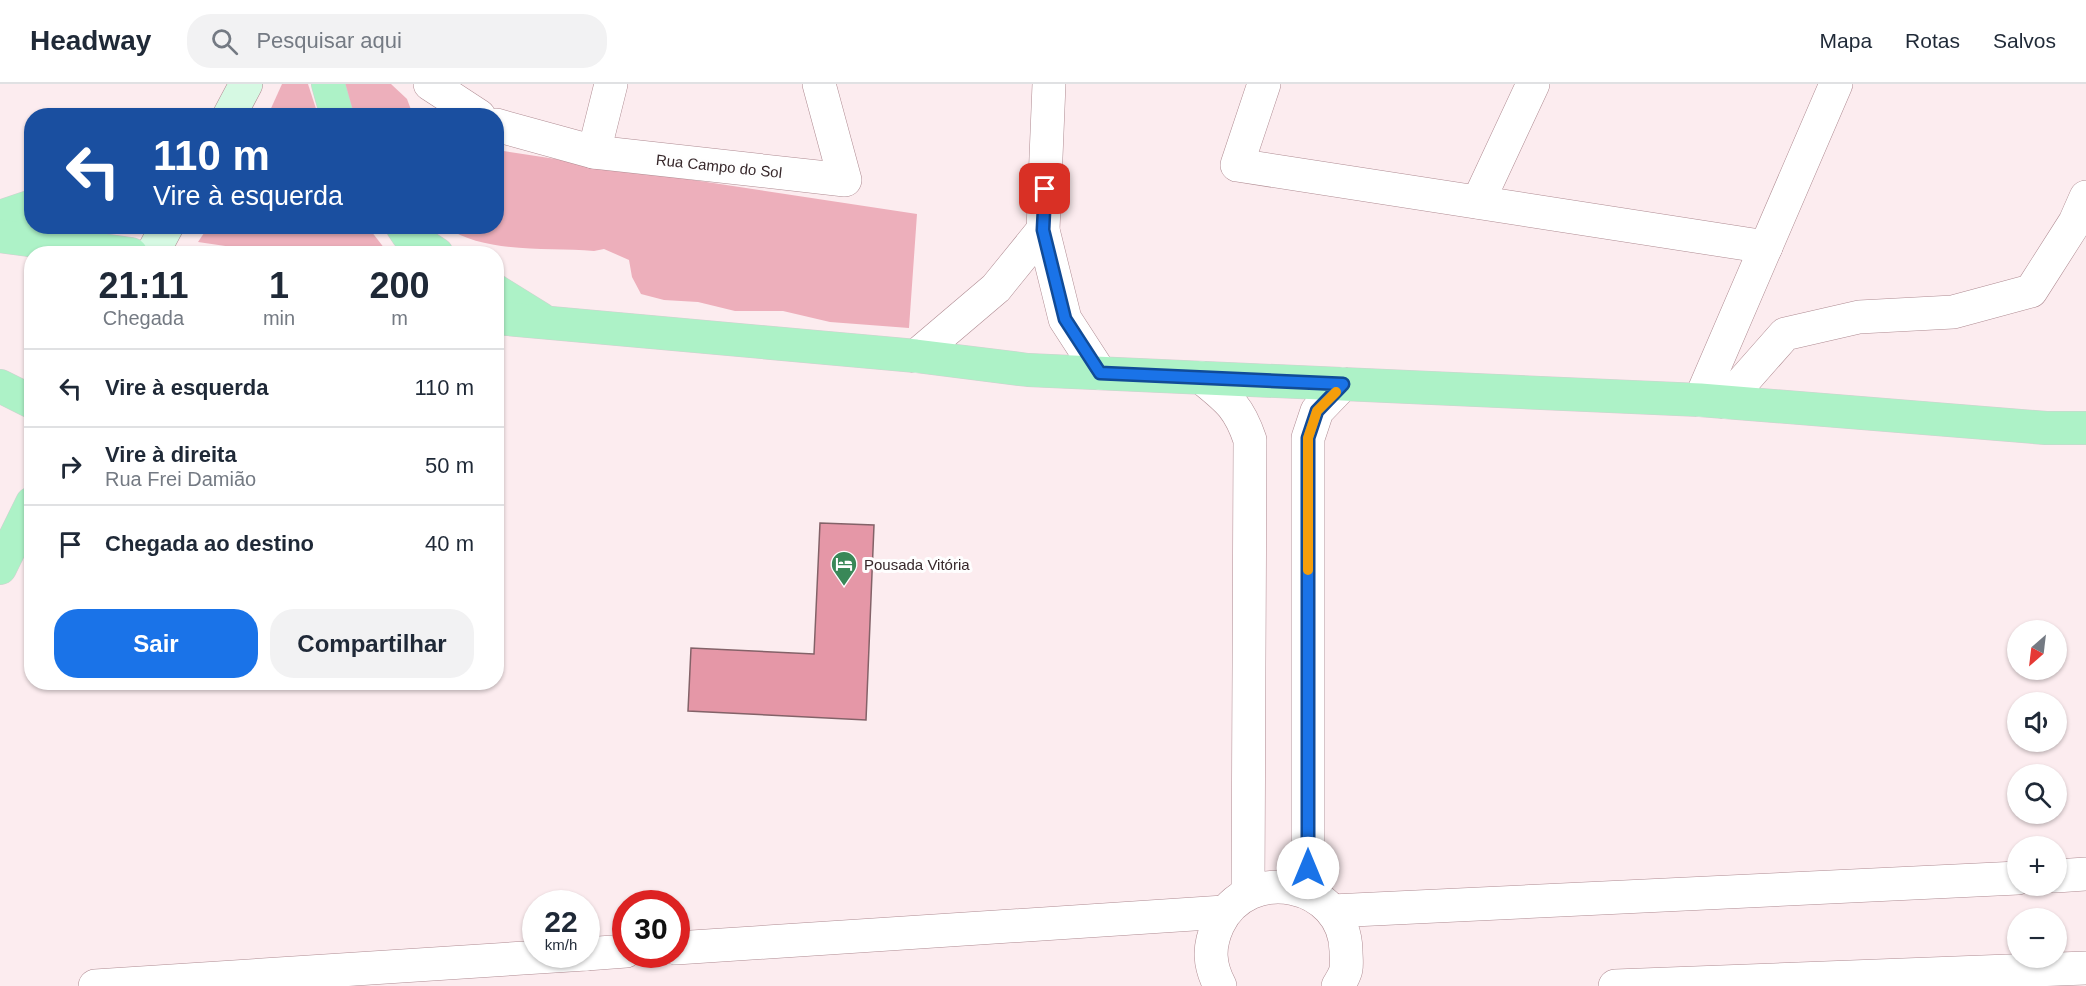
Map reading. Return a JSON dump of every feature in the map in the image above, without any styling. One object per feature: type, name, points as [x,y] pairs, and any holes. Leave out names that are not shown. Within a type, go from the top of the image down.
[{"type":"main road","points":[[328,84],[335,108]]},
{"type":"main road","points":[[0,217],[24,209]]},
{"type":"main road","points":[[407,234],[425,246]]},
{"type":"main road","points":[[0,236],[73,246]]},
{"type":"main road","points":[[504,296],[545,321]]},
{"type":"main road","points":[[504,318],[916,356],[1028,370],[1712,401],[2046,428],[2086,428]]},
{"type":"main road","points":[[0,386],[24,398]]},
{"type":"main road","points":[[0,568],[24,518]]},
{"type":"street","points":[[233,108],[246,84]]},
{"type":"street","points":[[430,84],[467,108]]},
{"type":"street","points":[[594,152],[611,84]]},
{"type":"street","name":"Rua Campo do Sol","points":[[504,127],[594,152],[845,180],[819,84]]},
{"type":"street","points":[[1049,84],[1043,230],[1065,319],[1100,373]]},
{"type":"street","points":[[1264,84],[1237,165],[1766,247]]},
{"type":"street","points":[[1478,202],[1533,84]]},
{"type":"street","points":[[1712,401],[1766,247],[1836,84]]},
{"type":"street","points":[[1712,401],[1785,334],[1859,317],[1953,312],[2031,291],[2075,222],[2086,197]]},
{"type":"street","points":[[916,356],[996,288],[1043,230]]},
{"type":"street","points":[[1202,378],[1229,399],[1243,419],[1250,440],[1236,903],[1211,940],[1212,970],[1220,986]]},
{"type":"street","points":[[1338,986],[1346,969],[1346,938],[1320,902],[1308,438],[1317,411],[1343,384]]},
{"type":"street","points":[[2067,875],[2086,874]]},
{"type":"street","points":[[690,947],[1236,903],[1278,886],[1320,902],[2007,878]]},
{"type":"street","points":[[95,986],[522,958]]},
{"type":"street","points":[[1615,986],[2086,968]]},
{"type":"shaded area","points":[[282,84],[308,84],[316,108],[271,108]]},
{"type":"shaded area","points":[[343,84],[391,84],[407,99],[410,108],[350,108]]},
{"type":"shaded area","points":[[504,151],[917,214],[909,328],[830,322],[783,311],[735,311],[698,302],[664,300],[641,294],[632,277],[629,260],[604,249],[594,251],[517,248],[479,242],[458,234],[504,234]]},
{"type":"shaded area","points":[[203,234],[373,234],[383,246],[225,246],[198,242]]},
{"type":"building","name":"Pousada Vitória","points":[[820,523],[874,525],[866,720],[688,711],[691,648],[814,654]]},
{"type":"slow traffic","points":[[1308,570],[1308,438],[1317,411],[1336,392]]},
{"type":"place","name":"Pousada Vitória","points":[[844,587]]},
{"type":"route","points":[[1045,189],[1043,230],[1065,319],[1100,373],[1343,384],[1317,411],[1308,438],[1308,868]]}]
